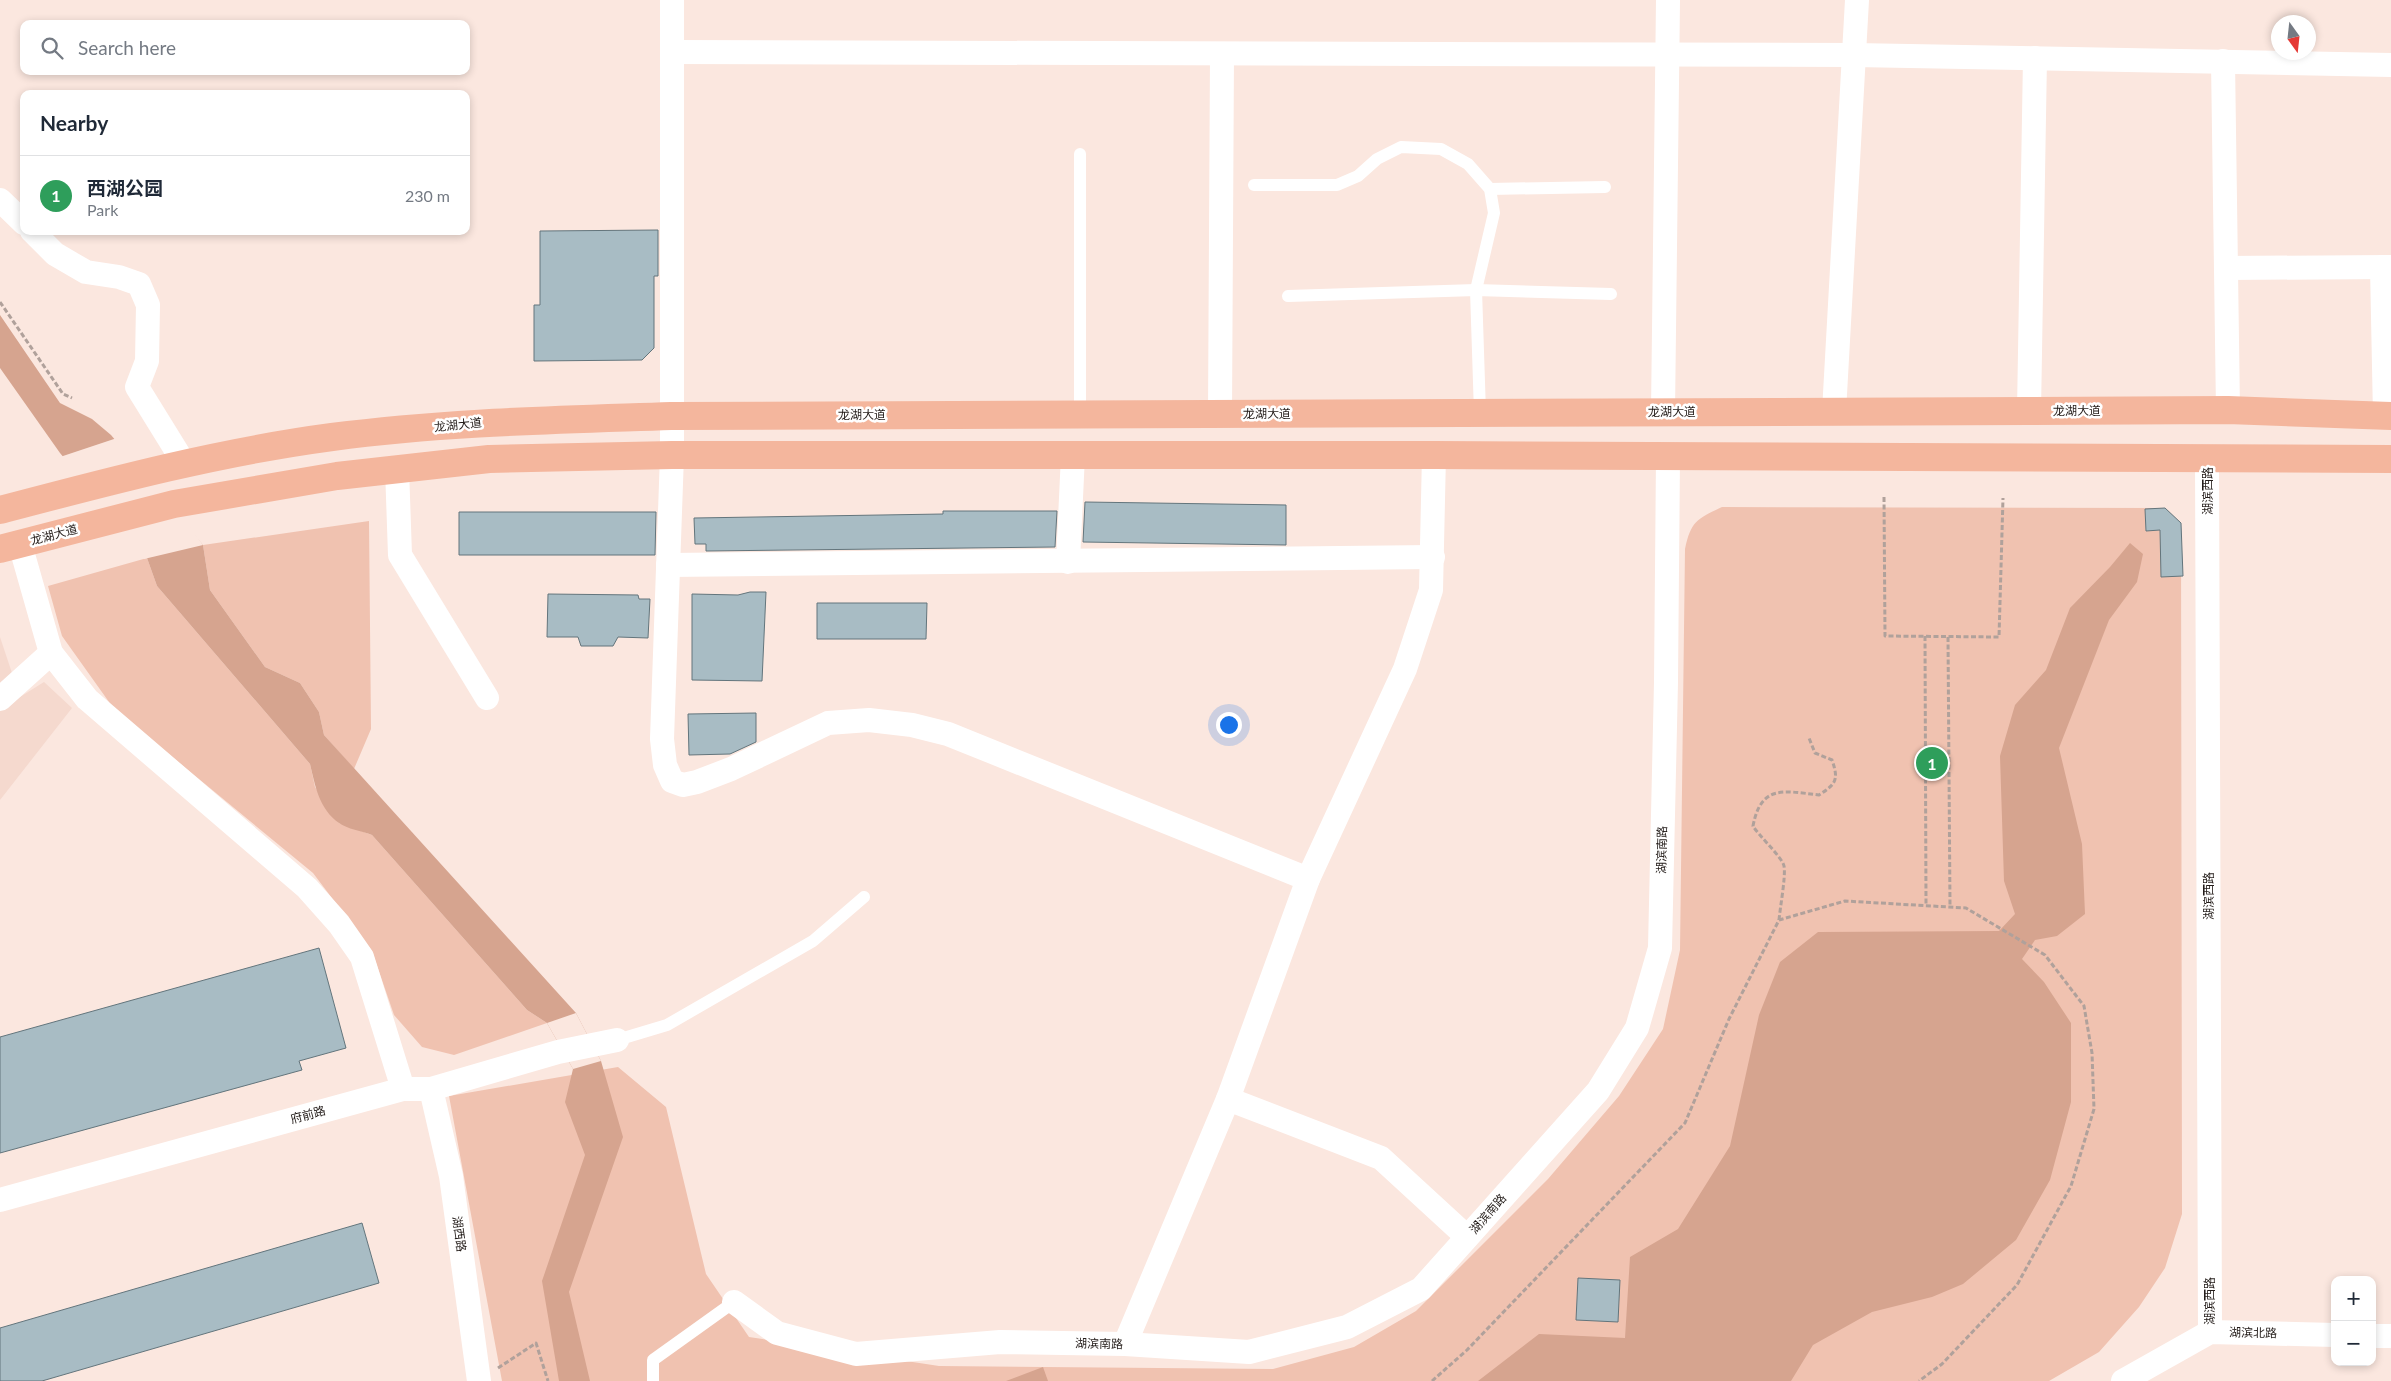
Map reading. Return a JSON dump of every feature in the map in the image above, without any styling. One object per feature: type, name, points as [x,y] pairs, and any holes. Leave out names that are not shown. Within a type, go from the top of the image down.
[{"type":"main road","name":"龙湖大道","points":[[0,510],[184,463],[332,437],[488,422],[672,416],[2228,410],[2388,416]]},
{"type":"main road","points":[[397,468],[489,459],[672,455],[1434,455],[2208,460],[2391,459]]},
{"type":"main road","name":"龙湖大道","points":[[10,546],[174,504],[397,468]]},
{"type":"street","points":[[672,0],[672,455],[662,739],[665,765],[672,780],[683,785],[697,782],[730,769],[828,722],[869,720],[912,724],[948,734],[1308,879]]},
{"type":"street","points":[[1663,412],[1668,0]]},
{"type":"street","points":[[1834,412],[1857,0]]},
{"type":"street","points":[[672,52],[1854,55],[2391,65]]},
{"type":"street","points":[[1220,414],[1222,54]]},
{"type":"street","points":[[2029,411],[2035,58]]},
{"type":"street","points":[[2223,61],[2228,410]]},
{"type":"street","points":[[0,200],[20,219]]},
{"type":"street","points":[[36,235],[55,254],[86,272],[119,277],[139,284],[148,305],[147,361],[137,387],[184,463]]},
{"type":"street","points":[[2226,268],[2386,268],[2388,416]]},
{"type":"street","points":[[1068,562],[1073,455]]},
{"type":"street","points":[[1125,1344],[1228,1099],[1308,879],[1405,669],[1431,590],[1434,455]]},
{"type":"street","name":"湖滨南路","points":[[734,1302],[777,1333],[856,1354],[1000,1342],[1125,1344],[1249,1352],[1347,1327],[1421,1289],[1598,1091],[1637,1028],[1660,948],[1666,682],[1668,457]]},
{"type":"street","name":"湖滨西路","points":[[2208,460],[2210,1332]]},
{"type":"street","points":[[397,468],[400,555],[487,698]]},
{"type":"street","points":[[10,546],[51,653],[87,699],[308,888],[339,924],[362,957],[403,1089]]},
{"type":"street","points":[[668,564],[1068,562],[1433,557]]},
{"type":"street","points":[[0,699],[51,653]]},
{"type":"street","name":"府前路","points":[[0,1200],[403,1089],[431,1089],[558,1052],[607,1041]]},
{"type":"street","name":"湖西路","points":[[431,1089],[451,1176],[479,1381]]},
{"type":"street","points":[[1228,1099],[1381,1158],[1467,1237]]},
{"type":"street","points":[[2124,1381],[2210,1332]]},
{"type":"street","name":"湖滨北路","points":[[2210,1332],[2331,1335]]},
{"type":"street","points":[[2376,1336],[2391,1336]]},
{"type":"lane","points":[[1254,185],[1337,185],[1358,176],[1377,159],[1401,146],[1441,149],[1468,164],[1490,189],[1494,213],[1476,290],[1480,413]]},
{"type":"lane","points":[[1080,154],[1080,414]]},
{"type":"lane","points":[[1490,189],[1605,187]]},
{"type":"lane","points":[[1288,296],[1476,290],[1611,294]]},
{"type":"lane","points":[[607,1041],[667,1025],[813,940],[864,897]]},
{"type":"lane","points":[[653,1381],[653,1360],[734,1302]]},
{"type":"path","points":[[1,304],[63,394],[72,398]]},
{"type":"path","points":[[1884,498],[1885,636],[1948,637],[1999,637],[2003,498]]},
{"type":"path","points":[[1925,636],[1926,904]]},
{"type":"path","points":[[1948,637],[1950,906]]},
{"type":"path","points":[[1432,1381],[1468,1350],[1685,1123],[1728,1019],[1779,920],[1784,866],[1777,854],[1761,839],[1753,826],[1756,809],[1768,794],[1784,791],[1819,795],[1832,786],[1836,774],[1832,760],[1816,753],[1809,738]]},
{"type":"path","points":[[1779,920],[1845,900],[1966,908],[2045,956],[2084,1006],[2092,1053],[2094,1109],[2071,1186],[2017,1285],[1942,1364],[1919,1381]]},
{"type":"path","points":[[479,1381],[536,1343],[548,1381]]},
{"type":"shaded area","points":[[0,315],[60,403],[92,419],[111,435],[203,545],[210,590],[265,667],[300,683],[319,712],[324,735],[576,1013],[601,1061],[623,1137],[569,1292],[590,1381],[559,1381],[542,1281],[585,1155],[565,1102],[573,1069],[547,1023],[527,1010],[372,835],[342,825],[327,811],[319,796],[310,764],[157,586],[147,558],[60,453],[0,368]]},
{"type":"shaded area","points":[[1722,507],[2165,508],[2181,523],[2182,1214],[2165,1268],[2139,1307],[2099,1352],[2049,1381],[502,1381],[449,1096],[618,1067],[666,1107],[706,1274],[749,1337],[939,1366],[1273,1369],[1354,1347],[1416,1311],[1548,1179],[1619,1096],[1663,1029],[1680,950],[1685,549],[1690,532],[1696,522]]},
{"type":"shaded area","points":[[369,521],[371,729],[354,769],[324,735],[319,712],[300,683],[265,667],[210,590],[203,545]]},
{"type":"shaded area","points":[[2130,543],[2143,554],[2137,582],[2109,620],[2059,748],[2082,844],[2085,914],[2057,936],[2035,940],[2022,959],[2044,982],[2071,1023],[2071,1102],[2050,1180],[2016,1240],[1963,1284],[1932,1297],[1872,1312],[1813,1345],[1791,1381],[1478,1381],[1539,1334],[1625,1338],[1630,1257],[1678,1229],[1730,1146],[1759,1015],[1780,962],[1818,932],[1999,931],[2015,914],[2004,881],[2000,756],[2015,705],[2046,670],[2070,608],[2110,567]]},
{"type":"shaded area","points":[[147,558],[157,586],[310,764],[315,787],[339,823],[372,835],[527,1010],[547,1023],[454,1055],[422,1047],[394,1015],[372,951],[313,873],[114,709],[62,636],[48,586]]},
{"type":"shaded area","points":[[0,637],[20,697],[44,682],[72,708],[0,800]]},
{"type":"shaded area","points":[[1043,1367],[1048,1381],[1006,1381]]},
{"type":"pier","points":[[117,438],[180,513],[203,545],[144,559],[60,457]]},
{"type":"pier","points":[[576,1013],[601,1061],[573,1069],[547,1023]]},
{"type":"building","points":[[658,230],[658,276],[654,276],[654,348],[642,360],[534,361],[534,305],[540,305],[540,231]]},
{"type":"building","points":[[1085,502],[1286,505],[1286,545],[1083,542]]},
{"type":"building","points":[[2165,508],[2181,523],[2183,576],[2161,577],[2160,530],[2146,531],[2145,509]]},
{"type":"building","points":[[943,511],[1057,511],[1055,547],[706,551],[706,544],[695,544],[694,518],[943,514]]},
{"type":"building","points":[[459,512],[656,512],[655,555],[459,555]]},
{"type":"building","points":[[750,592],[766,592],[762,681],[692,680],[692,594],[738,595]]},
{"type":"building","points":[[548,594],[638,595],[639,599],[650,599],[648,638],[618,637],[613,646],[581,646],[578,637],[547,637]]},
{"type":"building","points":[[817,603],[927,603],[926,639],[817,639]]},
{"type":"building","points":[[756,713],[756,742],[730,754],[689,755],[688,714]]},
{"type":"building","points":[[319,948],[346,1048],[299,1061],[302,1070],[0,1153],[0,1037]]},
{"type":"building","points":[[362,1223],[379,1283],[42,1381],[0,1381],[0,1328]]},
{"type":"building","points":[[1578,1278],[1620,1280],[1618,1322],[1576,1320]]},
{"type":"place","name":"西湖公园","points":[[1932,763]]}]
